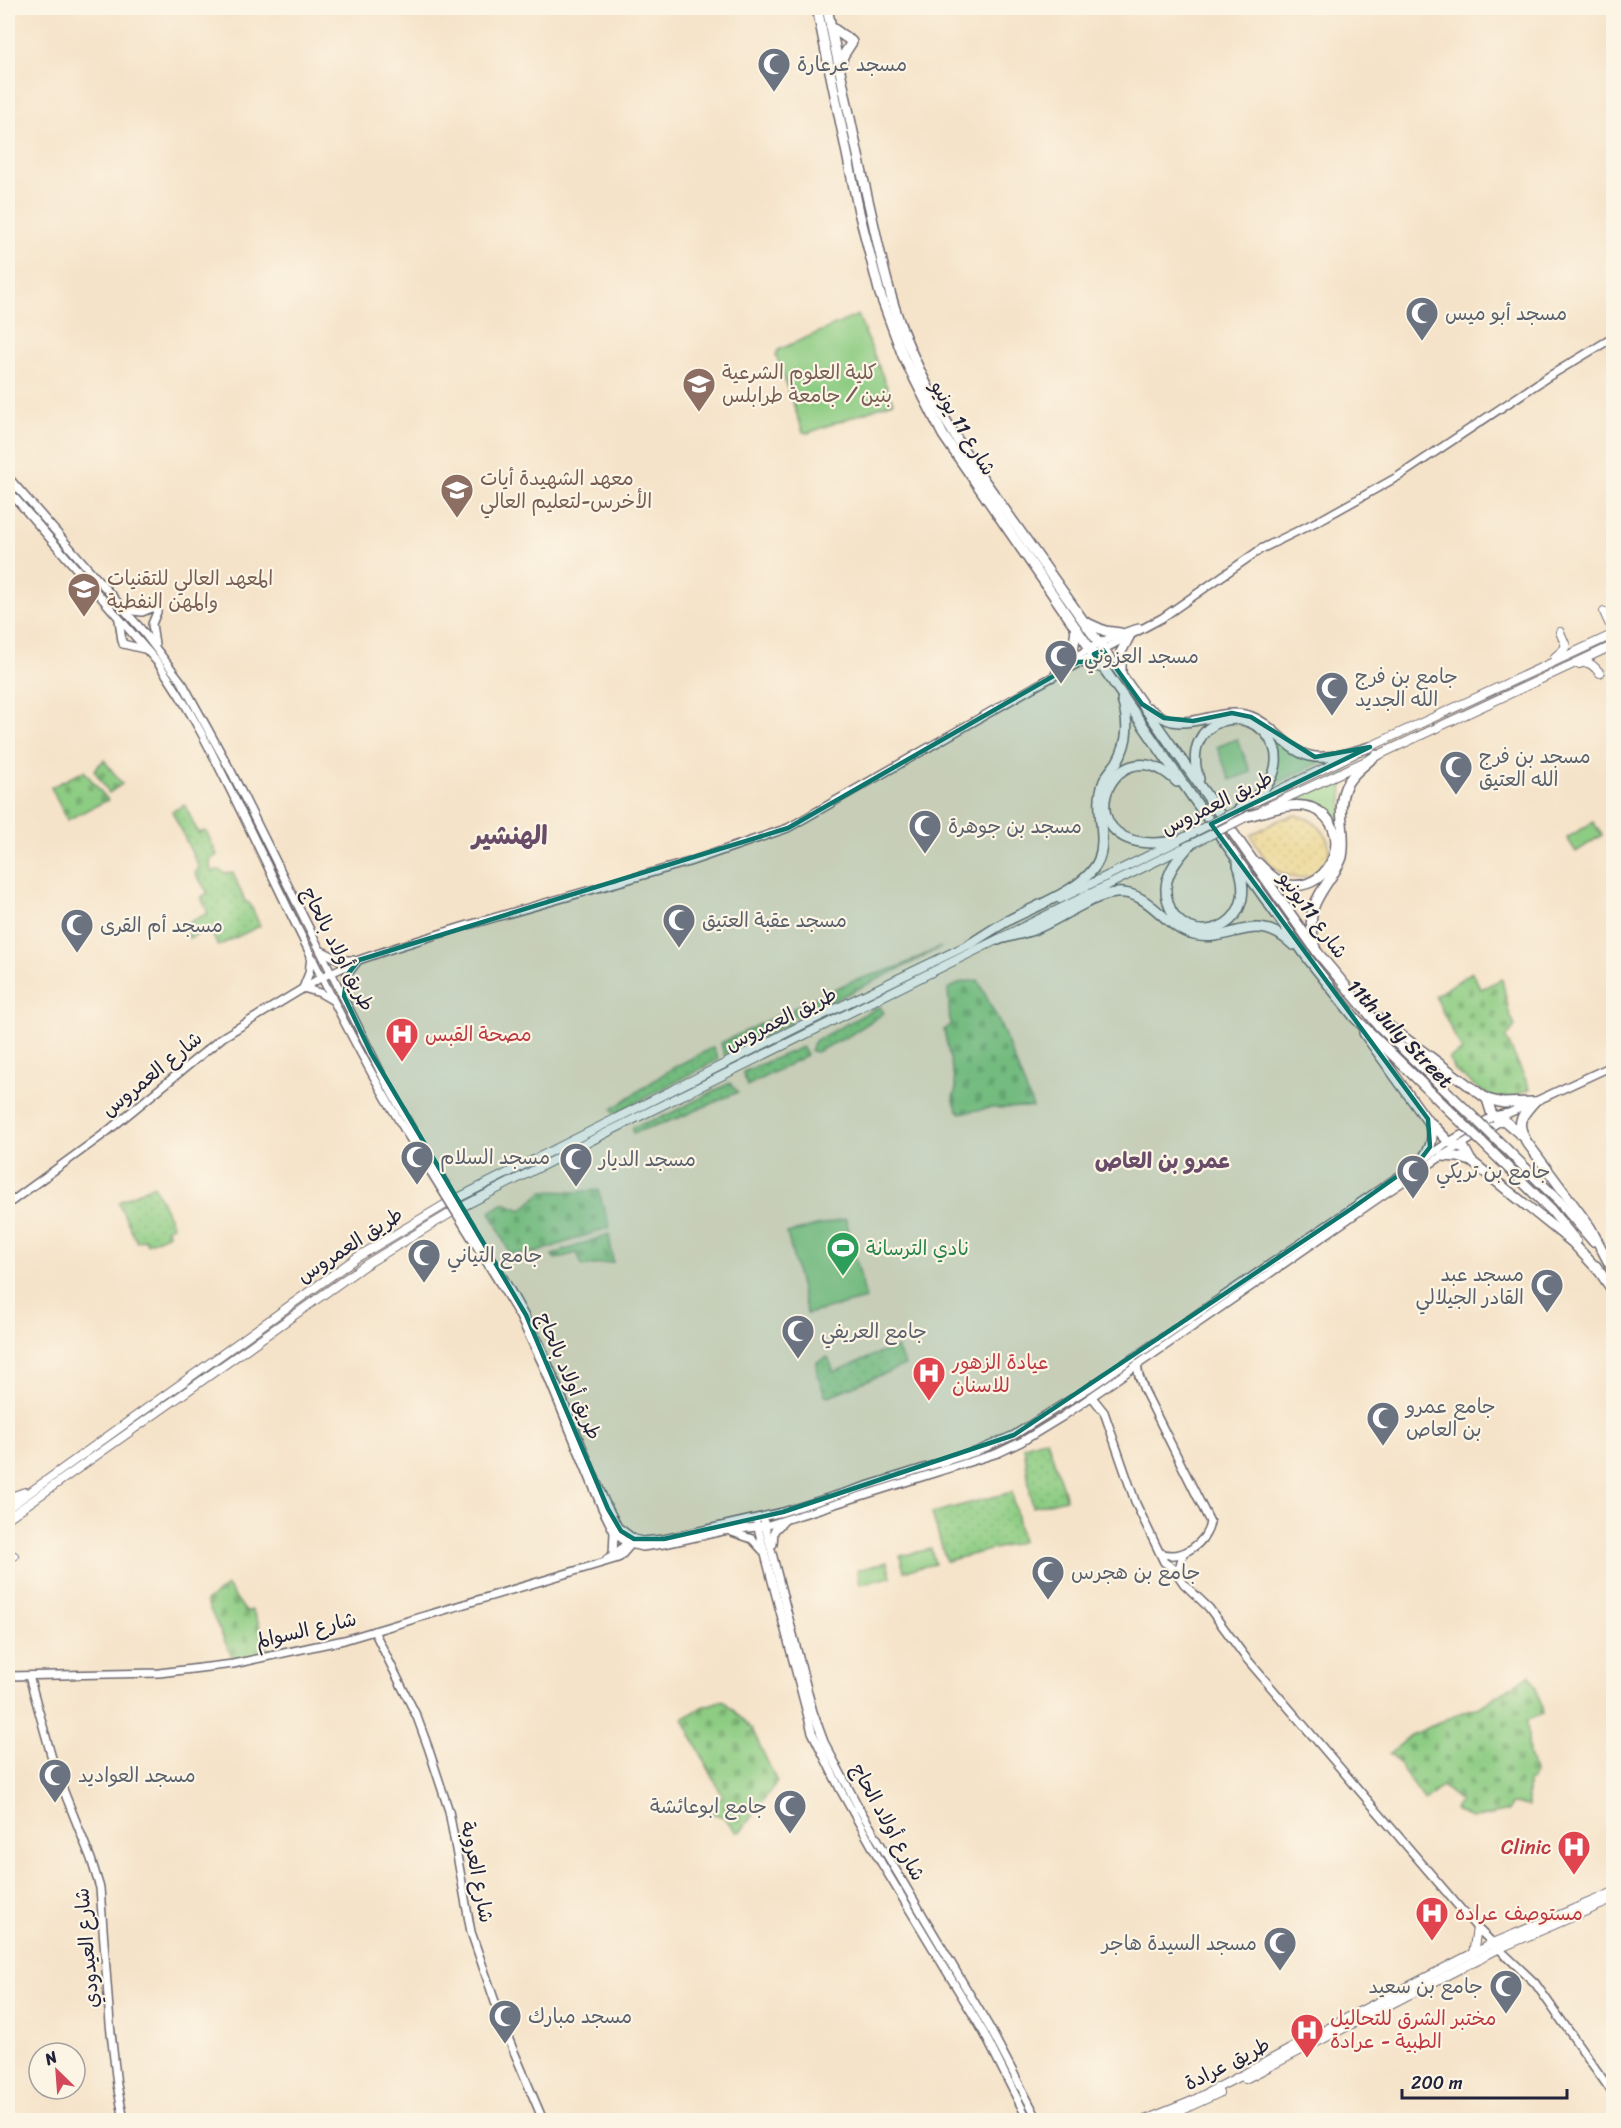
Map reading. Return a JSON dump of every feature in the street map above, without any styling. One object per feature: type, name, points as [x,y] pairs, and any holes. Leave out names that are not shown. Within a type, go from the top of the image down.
[{"type":"highway","name":"شارع 11 يونيو","points":[[817,8],[872,263],[890,323],[921,396],[1082,620],[1106,671],[1118,679],[1142,704],[1239,841]]},
{"type":"highway","name":"شارع 11 يونيو","points":[[827,8],[884,269],[903,331],[953,442],[1076,628],[1097,649],[1118,679],[1193,798],[1232,852]]},
{"type":"highway","points":[[831,27],[851,41],[843,56],[840,70]]},
{"type":"highway","points":[[857,199],[867,196]]},
{"type":"highway","points":[[970,944],[1075,885],[1089,874],[1098,861],[1102,846],[1100,795],[1125,744],[1128,728],[1118,679],[1124,635],[1098,629],[1082,620]]},
{"type":"highway","points":[[1076,628],[1073,662],[1096,664],[1106,671]]},
{"type":"highway","points":[[1142,704],[1173,721],[1192,721],[1232,713],[1251,717],[1265,724],[1297,750],[1315,757],[1373,751]]},
{"type":"highway","points":[[1202,789],[1194,756],[1204,733],[1215,724],[1229,720],[1244,721],[1257,726],[1266,733],[1273,744],[1276,756],[1275,768],[1267,785],[1238,810]]},
{"type":"highway","points":[[1318,953],[1311,931],[1311,917],[1314,902],[1342,857],[1341,799],[1345,786],[1373,751]]},
{"type":"highway","points":[[1179,840],[1148,844],[1134,842],[1120,836],[1109,824],[1105,811],[1105,798],[1110,785],[1119,773],[1132,765],[1146,764],[1167,772],[1193,798]]},
{"type":"highway","points":[[1246,851],[1275,878],[1287,885],[1300,885],[1314,881],[1326,870],[1334,858],[1337,843],[1325,816],[1312,808],[1295,806],[1248,816]]},
{"type":"highway","name":"شارع 11يونيو","points":[[1239,841],[1318,953],[1355,999],[1380,1027],[1464,1108]]},
{"type":"highway","points":[[1190,845],[1168,876],[1165,893],[1169,908],[1179,921],[1192,929],[1206,930],[1221,927],[1234,917],[1242,902],[1244,888],[1232,852]]},
{"type":"highway","name":"11th July Street","points":[[1232,852],[1309,960],[1354,1018],[1551,1210],[1599,1271]]},
{"type":"highway","points":[[998,940],[1033,930],[1100,897],[1114,893],[1129,893],[1143,899],[1168,921],[1192,935],[1206,937],[1246,928],[1262,928],[1276,932],[1288,940],[1309,960]]},
{"type":"highway","points":[[1355,999],[1486,1099],[1503,1103],[1534,1102]]},
{"type":"highway","points":[[1354,1018],[1367,1039],[1451,1150],[1471,1161],[1572,1242],[1599,1271],[1614,1293]]},
{"type":"highway","points":[[1486,1099],[1491,1113],[1502,1116],[1526,1141],[1590,1227],[1612,1268]]},
{"type":"highway","points":[[1526,1141],[1520,1123],[1524,1113],[1534,1102]]},
{"type":"highway","points":[[1502,1116],[1503,1103]]},
{"type":"highway","name":"11th July Street","points":[[1464,1108],[1564,1207],[1612,1268]]},
{"type":"highway","points":[[1422,1159],[1427,1154],[1432,1141],[1433,1134],[1428,1119]]},
{"type":"main road","name":"شارع العمروس","points":[[8,1204],[105,1134],[223,1037],[303,987],[359,960],[465,926],[689,862],[788,828],[1034,687],[1073,662],[1144,627],[1187,602],[1262,549],[1399,476],[1546,378],[1614,337]]},
{"type":"main road","name":"طريق أولاد بالحاج","points":[[8,477],[155,646],[183,684],[208,726],[419,1147]]},
{"type":"main road","name":"طريق أولاد بالحاج","points":[[8,490],[147,651],[175,687],[200,729],[368,1069],[502,1281],[543,1365],[602,1500]]},
{"type":"main road","points":[[124,610],[142,612],[154,610],[152,624],[155,646]]},
{"type":"main road","points":[[1604,612],[1609,623],[1614,626]]},
{"type":"main road","points":[[119,620],[123,642],[147,651]]},
{"type":"main road","points":[[1544,666],[1565,648],[1560,632]]},
{"type":"main road","name":"طريق العمروس","points":[[8,1518],[365,1265],[454,1211],[614,1129],[1248,816],[1373,751],[1614,634]]},
{"type":"main road","name":"طريق العمروس","points":[[8,1508],[356,1258],[446,1203],[1238,810],[1614,645]]},
{"type":"main road","points":[[1549,674],[1585,662],[1592,663],[1600,673]]},
{"type":"main road","points":[[320,950],[340,960],[359,960]]},
{"type":"main road","points":[[311,955],[310,968],[303,987],[334,1001]]},
{"type":"main road","points":[[344,996],[347,975],[359,960]]},
{"type":"main road","points":[[614,1530],[630,1541],[651,1546],[762,1527],[998,1453],[1021,1442],[1092,1397],[1502,1116],[1614,1065]]},
{"type":"main road","points":[[617,1556],[630,1541],[664,1539],[760,1517],[992,1446],[1046,1416],[1422,1159],[1451,1150]]},
{"type":"main road","points":[[1166,1334],[1172,1342]]},
{"type":"main road","points":[[1137,1365],[1144,1390],[1209,1518],[1208,1532],[1183,1554],[1179,1569],[1184,1584]]},
{"type":"main road","points":[[1092,1397],[1104,1412],[1130,1488],[1164,1562],[1173,1568],[1184,1584],[1209,1608],[1246,1658],[1477,1928],[1527,1974],[1614,2095]]},
{"type":"main road","points":[[8,1498],[35,1488]]},
{"type":"main road","points":[[602,1500],[614,1530],[617,1556]]},
{"type":"main road","points":[[602,1500],[618,1527],[630,1541]]},
{"type":"main road","name":"شارع أولاد الحاج","points":[[760,1517],[813,1712],[824,1742],[859,1808],[991,2030],[1038,2121]]},
{"type":"main road","points":[[770,1556],[774,1531],[782,1521],[792,1517]]},
{"type":"main road","points":[[723,1532],[736,1533],[752,1539],[770,1556]]},
{"type":"main road","name":"شارع السوالم","points":[[8,1676],[187,1671],[297,1651],[374,1631],[651,1546]]},
{"type":"main road","points":[[1161,1553],[1167,1556],[1183,1554]]},
{"type":"main road","name":"شارع أولاد الحاج","points":[[770,1556],[812,1732],[840,1789],[882,1864],[984,2033],[1028,2121]]},
{"type":"main road","name":"شارع العروبة","points":[[374,1631],[417,1717],[428,1747],[449,1811],[471,1932],[508,2036],[543,2121]]},
{"type":"main road","name":"شارع العيدودي","points":[[29,1676],[55,1769],[96,1872],[100,1888],[110,2025],[124,2121]]},
{"type":"main road","name":"طريق عرادة","points":[[1160,2121],[1201,2102],[1495,1946],[1614,1892]]},
{"type":"main road","name":"طريق عرادة","points":[[1145,2121],[1217,2088],[1351,2016],[1466,1961],[1473,1954],[1614,1899]]},
{"type":"main road","points":[[1473,1954],[1477,1928]]},
{"type":"highlighted area","points":[[1103,650],[1142,704],[1164,718],[1193,721],[1232,713],[1251,717],[1315,757],[1370,747],[1211,824],[1428,1119],[1430,1147],[1420,1160],[1351,1209],[1014,1435],[783,1512],[664,1539],[634,1539],[621,1531],[608,1509],[526,1315],[371,1053],[344,996],[347,975],[359,960],[788,828],[1078,662],[1099,661],[1094,654]]},
{"type":"green space","points":[[858,315],[893,402],[808,433],[803,432],[776,355],[778,350]]},
{"type":"green space","points":[[1270,733],[1290,747],[1328,759],[1270,786],[1277,772]]},
{"type":"green space","points":[[1237,739],[1251,772],[1230,780],[1217,747]]},
{"type":"green space","points":[[104,760],[122,784],[109,793],[94,770]]},
{"type":"green space","points":[[1354,770],[1343,784],[1340,837],[1332,820],[1317,805],[1291,800]]},
{"type":"green space","points":[[84,771],[108,800],[67,820],[51,787]]},
{"type":"green space","points":[[185,805],[198,833],[206,831],[217,855],[210,860],[211,871],[220,870],[224,873],[233,873],[245,901],[250,904],[260,926],[218,946],[209,929],[189,938],[184,925],[208,913],[201,897],[208,893],[195,873],[199,868],[172,811]]},
{"type":"green space","points":[[1593,822],[1602,835],[1576,852],[1567,838]]},
{"type":"green space","points":[[941,947],[800,1017],[795,1017],[792,1012],[793,1008],[850,982],[898,967]]},
{"type":"green space","points":[[1472,972],[1481,989],[1502,979],[1509,1012],[1515,1026],[1506,1038],[1530,1089],[1510,1098],[1500,1100],[1483,1092],[1454,1070],[1449,1058],[1462,1051],[1435,996]]},
{"type":"green space","points":[[978,980],[1001,1026],[1033,1107],[990,1108],[961,1113],[957,1110],[953,1097],[956,1089],[944,1030],[950,1025],[948,989],[962,982]]},
{"type":"green space","points":[[880,1006],[884,1013],[847,1037],[816,1052],[811,1051],[812,1044],[816,1040]]},
{"type":"green space","points":[[783,1013],[791,1023],[724,1055],[721,1043]]},
{"type":"green space","points":[[713,1047],[718,1060],[614,1114],[612,1109],[671,1069]]},
{"type":"green space","points":[[802,1047],[807,1055],[747,1086],[743,1072]]},
{"type":"green space","points":[[730,1083],[738,1092],[681,1117],[633,1133],[633,1127],[667,1115]]},
{"type":"green space","points":[[154,1185],[173,1226],[166,1229],[169,1234],[147,1244],[145,1239],[137,1242],[118,1202]]},
{"type":"green space","points":[[598,1190],[610,1227],[532,1254],[510,1253],[490,1212],[504,1203],[522,1210],[543,1191]]},
{"type":"green space","points":[[846,1219],[866,1299],[807,1314],[787,1233]]},
{"type":"green space","points":[[609,1234],[613,1262],[583,1267],[577,1253],[555,1259],[552,1255]]},
{"type":"green space","points":[[897,1348],[905,1365],[829,1396],[825,1395],[817,1374],[817,1362],[828,1357],[834,1372]]},
{"type":"green space","points":[[1047,1439],[1066,1499],[1032,1507],[1024,1446]]},
{"type":"green space","points":[[1012,1492],[1022,1542],[946,1561],[932,1513]]},
{"type":"green space","points":[[931,1549],[935,1564],[904,1571],[900,1556]]},
{"type":"green space","points":[[887,1562],[891,1577],[860,1584],[857,1570]]},
{"type":"green space","points":[[227,1586],[246,1612],[252,1610],[269,1654],[233,1659],[206,1601]]},
{"type":"green space","points":[[1531,1674],[1543,1714],[1527,1720],[1529,1755],[1534,1772],[1532,1780],[1528,1781],[1528,1806],[1512,1804],[1509,1811],[1472,1819],[1454,1810],[1460,1801],[1442,1786],[1425,1801],[1391,1753],[1389,1754],[1412,1735],[1465,1711],[1480,1707]]},
{"type":"green space","points":[[723,1700],[752,1729],[777,1782],[741,1831],[736,1832],[724,1817],[711,1813],[709,1808],[723,1797],[683,1719],[702,1707]]},
{"type":"sand","points":[[1296,815],[1314,823],[1325,834],[1329,847],[1327,859],[1321,869],[1310,876],[1297,877],[1275,869],[1263,856],[1251,835],[1279,820]]},
{"type":"place","name":"مسجد عرعارة","points":[[774,93]]},
{"type":"place","name":"مسجد أبو ميس","points":[[1422,342]]},
{"type":"place","name":"كلية العلوم الشرعية بنين / جامعة طرابلس","points":[[699,413]]},
{"type":"place","name":"معهد الشهيدة أيات الأخرس-لتعليم العالي","points":[[457,519]]},
{"type":"place","name":"المعهد العالي للتقنيات والمهن النفطية","points":[[84,618]]},
{"type":"place","name":"مسجد العزوني","points":[[1061,685]]},
{"type":"place","name":"جامع بن فرج الله الجديد","points":[[1332,717]]},
{"type":"place","name":"مسجد بن فرج الله العتيق","points":[[1456,796]]},
{"type":"place","name":"مسجد بن جوهرة","points":[[925,855]]},
{"type":"place","name":"مسجد عقبة العتيق","points":[[679,949]]},
{"type":"place","name":"مسجد أم القرى","points":[[77,954]]},
{"type":"place","name":"مصحة القبس","points":[[402,1063]]},
{"type":"place","name":"مسجد السلام","points":[[417,1186]]},
{"type":"place","name":"مسجد الديار","points":[[576,1188]]},
{"type":"place","name":"جامع بن تريكي","points":[[1413,1200]]},
{"type":"place","name":"نادي الترسانة","points":[[843,1277]]},
{"type":"place","name":"جامع التياني","points":[[424,1284]]},
{"type":"place","name":"مسجد عبد القادر الجيلالي","points":[[1547,1314]]},
{"type":"place","name":"جامع العريفي","points":[[798,1360]]},
{"type":"place","name":"عيادة الزهور للاسنان","points":[[929,1402]]},
{"type":"place","name":"جامع عمرو بن العاص","points":[[1383,1447]]},
{"type":"place","name":"جامع بن هجرس","points":[[1048,1601]]},
{"type":"place","name":"مسجد العواديد","points":[[55,1804]]},
{"type":"place","name":"جامع ابوعائشة","points":[[790,1835]]},
{"type":"place","name":"Clinic","points":[[1574,1876]]},
{"type":"place","name":"مستوصف عراده","points":[[1432,1942]]},
{"type":"place","name":"مسجد السيدة هاجر","points":[[1280,1972]]},
{"type":"place","name":"جامع بن سعيد","points":[[1506,2015]]},
{"type":"place","name":"مسجد مبارك","points":[[505,2045]]},
{"type":"place","name":"مختبر الشرق للتحاليل الطبية - عرادة","points":[[1307,2059]]},
{"type":"district","name":"الهنشير","points":[[510,835]]},
{"type":"district","name":"عمرو بن العاص","points":[[1163,1160]]}]
